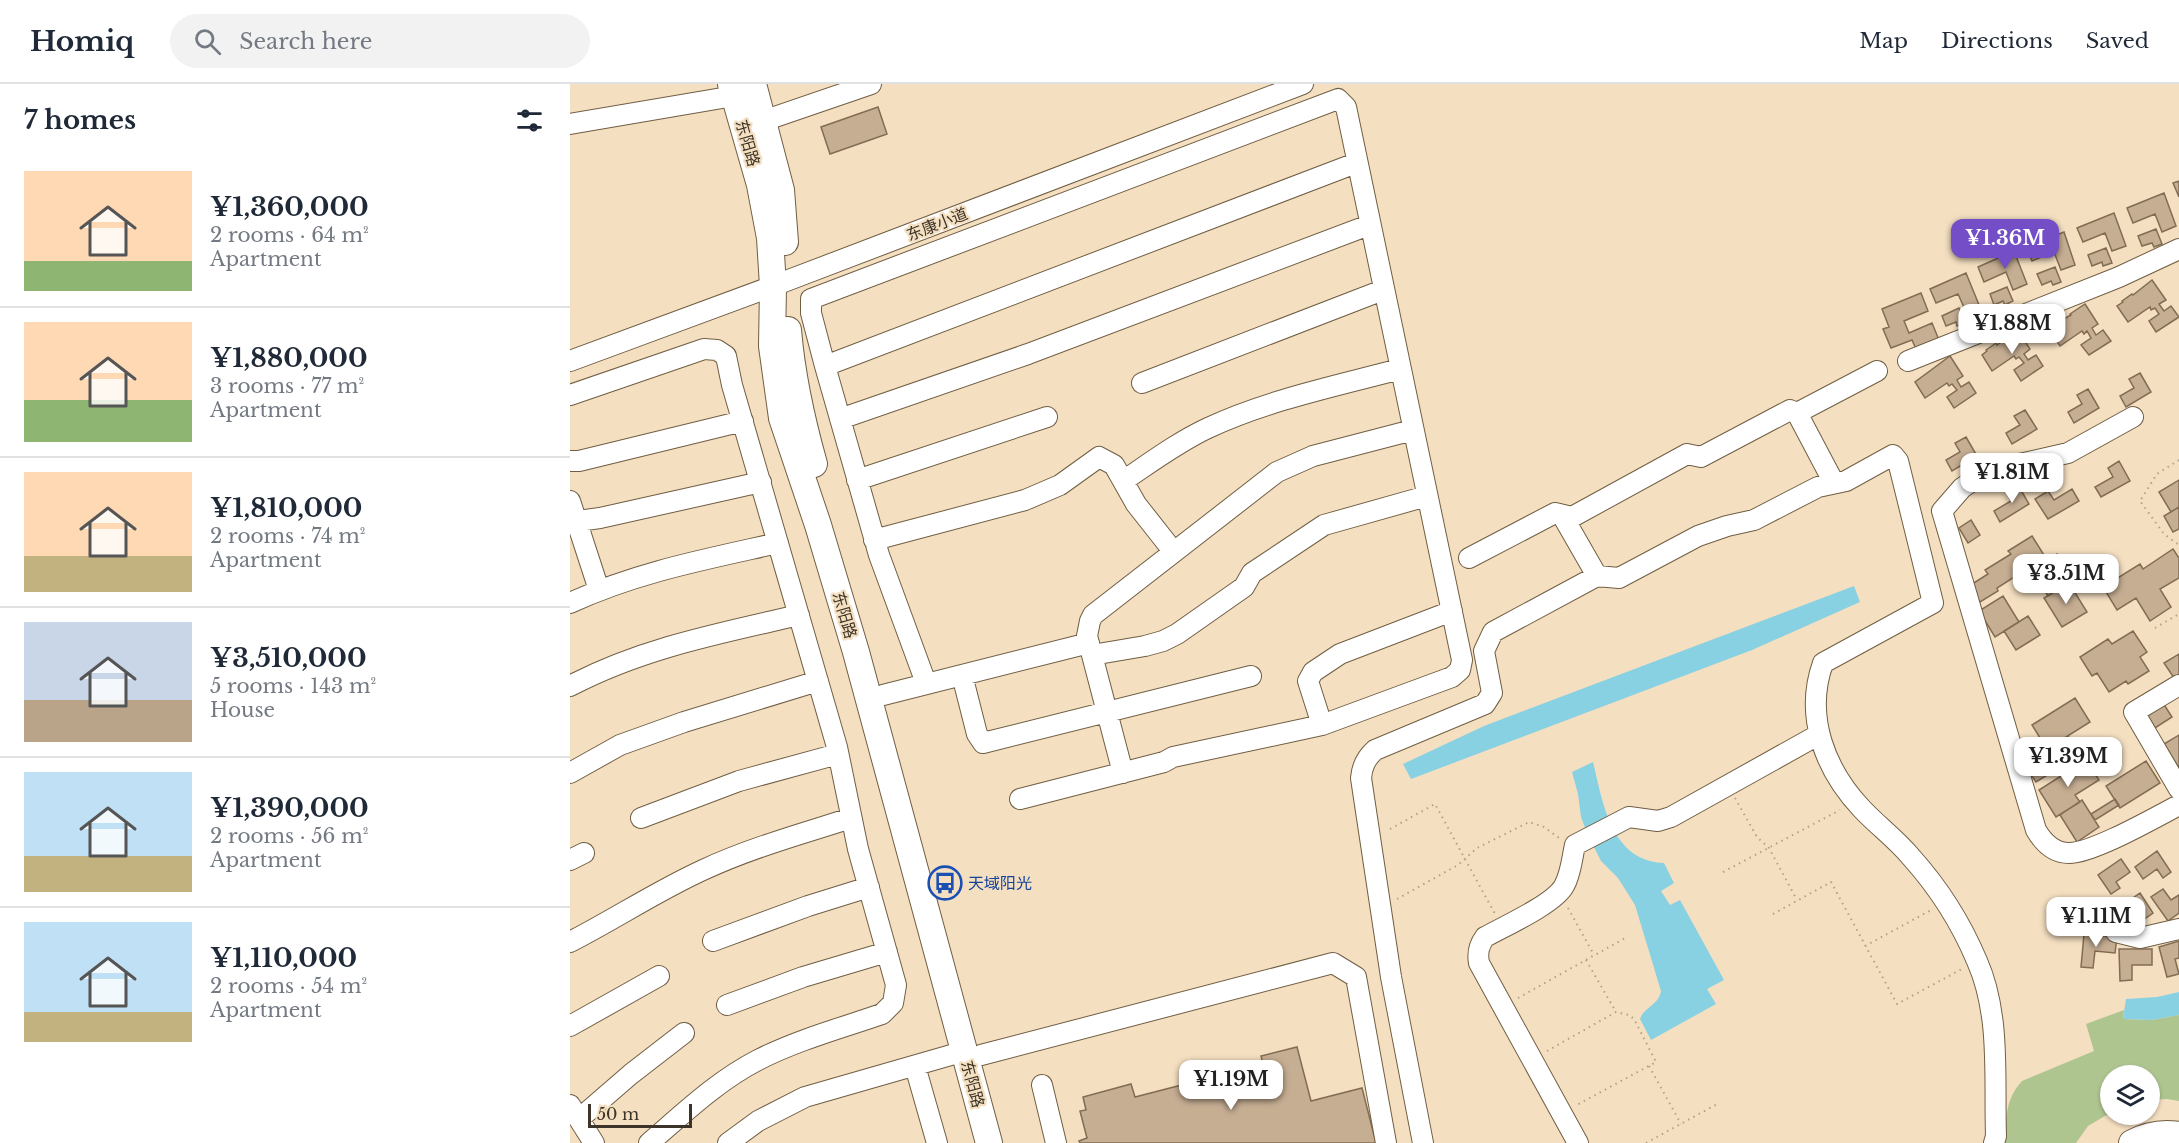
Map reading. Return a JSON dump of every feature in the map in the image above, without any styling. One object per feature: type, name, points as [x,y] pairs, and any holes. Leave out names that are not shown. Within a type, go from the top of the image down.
[{"type":"main road","name":"东阳路","points":[[740,88],[763,121],[782,197],[780,284],[772,346],[782,418],[818,525],[973,1053],[1005,1143]]},
{"type":"main road","name":"东阳路","points":[[740,88],[780,284],[800,414],[924,835],[973,1053],[988,1143]]},
{"type":"main road","points":[[2132,1143],[2146,1136],[2179,1135]]},
{"type":"street","points":[[763,121],[871,84]]},
{"type":"street","name":"东康小道","points":[[570,361],[780,284],[1303,84]]},
{"type":"street","points":[[570,124],[740,88]]},
{"type":"street","points":[[927,683],[890,590],[874,540],[811,313],[811,299],[1338,99],[1346,107],[1462,665],[1452,678],[1322,725],[1173,757],[1164,762],[1020,799]]},
{"type":"street","points":[[825,366],[1356,163]]},
{"type":"street","points":[[840,419],[1028,354],[1370,225]]},
{"type":"street","points":[[1908,361],[2119,277],[2176,257]]},
{"type":"street","points":[[1142,383],[1383,290]]},
{"type":"street","points":[[570,395],[619,377],[710,349],[717,350],[726,356],[838,754],[851,818],[896,991],[892,1003],[882,1014],[794,1044],[758,1060],[710,1091],[648,1143]]},
{"type":"street","points":[[1123,481],[1186,439],[1209,427],[1262,407],[1400,369]]},
{"type":"street","points":[[1797,413],[1877,371]]},
{"type":"street","points":[[1469,558],[1555,513],[1572,517],[1687,454],[1701,457],[1790,410],[1797,413],[1834,483]]},
{"type":"street","points":[[857,480],[1047,417]]},
{"type":"street","points":[[2133,417],[2068,453],[1981,475],[1962,488],[1942,511],[2036,830],[2043,841],[2062,852],[2088,850],[2179,805]]},
{"type":"street","points":[[570,461],[579,462],[743,421]]},
{"type":"street","points":[[1123,772],[1090,649],[1088,628],[1093,615],[1173,551],[1289,465],[1313,456],[1413,430]]},
{"type":"street","points":[[1423,1143],[1391,977],[1361,778],[1365,762],[1375,750],[1485,704],[1492,693],[1484,651],[1492,632],[1597,576],[1619,578],[1698,536],[1754,520],[1818,487],[1846,482],[1893,455],[1898,461],[1933,603],[1823,663],[1816,688],[1818,735],[1838,777],[1856,801],[1907,852],[1945,902],[1977,961],[1987,990],[1993,1025],[1996,1137],[1994,1143]]},
{"type":"street","points":[[874,540],[1025,500],[1060,485],[1100,457],[1114,465],[1141,511],[1173,551]]},
{"type":"street","points":[[573,522],[760,482]]},
{"type":"street","points":[[882,695],[962,675],[1090,649],[1145,646],[1163,641],[1177,634],[1244,587],[1252,573],[1323,525],[1427,496]]},
{"type":"street","points":[[570,501],[573,522],[599,590]]},
{"type":"street","points":[[1562,515],[1597,576]]},
{"type":"street","points":[[570,603],[599,590],[662,569],[778,543]]},
{"type":"street","points":[[1322,725],[1308,681],[1312,672],[1340,654],[1452,611]]},
{"type":"street","points":[[570,686],[613,666],[670,646],[800,615]]},
{"type":"street","points":[[962,675],[977,734],[983,744],[1251,676]]},
{"type":"street","points":[[570,773],[620,745],[684,722],[818,681]]},
{"type":"street","points":[[2179,686],[2134,712],[2179,789]]},
{"type":"street","points":[[1578,1143],[1479,963],[1479,946],[1485,936],[1549,902],[1560,893],[1567,880],[1574,851],[1622,820],[1637,817],[1665,820],[1818,735]]},
{"type":"street","points":[[641,818],[739,781],[838,754]]},
{"type":"street","points":[[570,942],[705,869],[756,849],[851,818]]},
{"type":"street","points":[[713,941],[869,887]]},
{"type":"street","points":[[2116,932],[2140,938],[2179,929]]},
{"type":"street","points":[[727,1005],[803,977],[887,952]]},
{"type":"street","points":[[728,1143],[758,1121],[805,1097],[915,1066],[1333,963],[1356,977],[1386,1143]]},
{"type":"street","points":[[570,1026],[659,976]]},
{"type":"street","points":[[594,1143],[575,1112],[622,1081],[684,1034]]},
{"type":"street","points":[[915,1066],[937,1143]]},
{"type":"street","points":[[1042,1085],[1056,1143]]},
{"type":"path","points":[[2179,460],[2157,474],[2140,501],[2164,534],[2179,545]]},
{"type":"path","points":[[2155,628],[2179,614]]},
{"type":"path","points":[[1728,786],[1757,837],[1769,848],[1797,900]]},
{"type":"path","points":[[1723,872],[1856,801]]},
{"type":"path","points":[[1390,829],[1436,804],[1502,927]]},
{"type":"path","points":[[1391,902],[1458,865],[1476,848],[1529,822],[1551,831],[1574,851]]},
{"type":"path","points":[[1773,914],[1831,882],[1897,1004],[1977,961]]},
{"type":"path","points":[[1560,893],[1594,955]]},
{"type":"path","points":[[1866,946],[1945,902]]},
{"type":"path","points":[[1503,1006],[1627,937]]},
{"type":"path","points":[[1586,960],[1616,1012]]},
{"type":"path","points":[[1532,1059],[1616,1012],[1634,1018],[1656,1062],[1562,1113]]},
{"type":"path","points":[[1649,1066],[1681,1124]]},
{"type":"path","points":[[1646,1143],[1719,1103]]},
{"type":"green space","points":[[2124,1010],[2123,1019],[2152,1020],[2179,1015],[2179,1101],[2160,1099],[2160,1065],[2100,1065],[2100,1119],[2088,1126],[2076,1143],[2005,1143],[2009,1102],[2016,1088],[2022,1081],[2094,1051],[2086,1024]]},
{"type":"water","points":[[1854,586],[1860,602],[1752,650],[1411,779],[1403,764],[1484,726]]},
{"type":"water","points":[[1593,762],[1612,827],[1632,852],[1646,860],[1664,863],[1674,883],[1661,891],[1670,905],[1680,900],[1724,980],[1707,989],[1716,1004],[1651,1040],[1640,1019],[1660,996],[1661,991],[1635,905],[1618,878],[1601,861],[1581,817],[1572,772]]},
{"type":"water","points":[[2179,992],[2179,1015],[2152,1020],[2123,1019],[2126,999],[2157,997]]},
{"type":"building","points":[[878,107],[887,134],[830,154],[821,127]]},
{"type":"building","points":[[2179,181],[2179,197],[2173,183]]},
{"type":"building","points":[[2164,193],[2176,226],[2162,232],[2155,214],[2133,223],[2127,208]]},
{"type":"building","points":[[2114,213],[2126,246],[2112,251],[2105,233],[2083,242],[2077,228]]},
{"type":"building","points":[[2156,229],[2162,244],[2154,247],[2152,243],[2142,246],[2138,236]]},
{"type":"building","points":[[2064,232],[2075,265],[2061,270],[2054,252],[2032,261],[2026,247]]},
{"type":"building","points":[[2106,248],[2112,263],[2103,266],[2102,262],[2092,266],[2088,255]]},
{"type":"building","points":[[2014,251],[2027,284],[2013,290],[2006,272],[1984,282],[1978,267]]},
{"type":"building","points":[[2055,267],[2061,282],[2053,285],[2051,281],[2042,285],[2037,274]]},
{"type":"building","points":[[1966,273],[1979,305],[1966,312],[1958,294],[1936,303],[1930,289]]},
{"type":"building","points":[[2152,280],[2166,300],[2159,304],[2164,311],[2171,306],[2179,317],[2156,332],[2149,321],[2159,314],[2155,308],[2151,310],[2150,307],[2128,322],[2117,306]]},
{"type":"building","points":[[2007,287],[2013,301],[2005,305],[2003,301],[1994,305],[1990,294]]},
{"type":"building","points":[[1921,293],[1928,311],[1904,321],[1909,333],[1932,323],[1939,340],[1916,349],[1912,340],[1891,348],[1883,329],[1889,327],[1882,309]]},
{"type":"building","points":[[2085,304],[2098,324],[2092,328],[2096,335],[2103,330],[2111,341],[2089,355],[2081,345],[2091,338],[2087,331],[2084,334],[2082,331],[2060,346],[2049,330],[2055,326],[2054,324]]},
{"type":"building","points":[[1959,308],[1966,323],[1957,326],[1956,322],[1946,326],[1942,316]]},
{"type":"building","points":[[2017,329],[2030,349],[2024,354],[2028,360],[2036,355],[2043,366],[2021,381],[2014,370],[2024,363],[2019,357],[2016,359],[2014,356],[1992,371],[1982,355]]},
{"type":"building","points":[[1950,356],[1963,376],[1957,380],[1961,387],[1969,382],[1976,393],[1954,408],[1947,397],[1957,390],[1952,384],[1949,386],[1947,383],[1925,398],[1915,382]]},
{"type":"building","points":[[2140,373],[2151,392],[2126,407],[2120,396],[2134,388],[2129,379]]},
{"type":"building","points":[[2088,389],[2099,408],[2074,423],[2068,412],[2082,404],[2077,395]]},
{"type":"building","points":[[2025,410],[2037,429],[2012,444],[2006,433],[2020,425],[2014,416]]},
{"type":"building","points":[[1966,437],[1977,456],[1952,471],[1946,460],[1960,452],[1955,443]]},
{"type":"building","points":[[2119,461],[2130,481],[2101,497],[2095,487],[2113,477],[2108,468]]},
{"type":"building","points":[[2179,480],[2179,507],[2171,512],[2159,492]]},
{"type":"building","points":[[2018,485],[2029,504],[2000,522],[1994,511],[2011,501],[2006,492]]},
{"type":"building","points":[[2072,489],[2079,501],[2048,519],[2035,499],[2048,491],[2054,500]]},
{"type":"building","points":[[2179,507],[2179,529],[2173,532],[2164,516]]},
{"type":"building","points":[[1971,520],[1980,535],[1968,543],[1959,528]]},
{"type":"building","points":[[2032,536],[2044,555],[2020,570],[2022,572],[1980,602],[1969,586],[1988,574],[1985,570],[2011,554],[2008,551]]},
{"type":"building","points":[[2173,549],[2179,558],[2179,578],[2160,589],[2171,607],[2150,621],[2136,598],[2117,610],[2103,587],[2140,564],[2143,569]]},
{"type":"building","points":[[2057,554],[2074,580],[2048,596],[2031,570]]},
{"type":"building","points":[[2069,583],[2087,612],[2062,627],[2044,598]]},
{"type":"building","points":[[2003,596],[2019,622],[1995,637],[1979,611]]},
{"type":"building","points":[[2028,616],[2040,635],[2016,650],[2004,631]]},
{"type":"building","points":[[2133,631],[2147,652],[2140,657],[2149,671],[2128,684],[2126,681],[2109,692],[2097,673],[2092,676],[2080,657],[2108,639],[2112,644]]},
{"type":"building","points":[[2179,654],[2179,679],[2176,681],[2164,663]]},
{"type":"building","points":[[2075,698],[2090,722],[2047,749],[2032,725]]},
{"type":"building","points":[[2163,703],[2172,717],[2155,728],[2146,713]]},
{"type":"building","points":[[2179,735],[2179,768],[2164,744]]},
{"type":"building","points":[[2068,736],[2080,755],[2036,782],[2024,764]]},
{"type":"building","points":[[2086,760],[2099,780],[2075,795],[2080,802],[2056,817],[2039,790]]},
{"type":"building","points":[[2146,761],[2160,783],[2120,808],[2106,786]]},
{"type":"building","points":[[2115,799],[2119,805],[2095,820],[2091,814]]},
{"type":"building","points":[[2082,800],[2099,827],[2077,842],[2060,815]]},
{"type":"building","points":[[2157,851],[2171,872],[2163,878],[2157,869],[2143,879],[2135,867]]},
{"type":"building","points":[[2121,859],[2130,872],[2116,882],[2120,888],[2111,894],[2098,875]]},
{"type":"building","points":[[2163,889],[2171,900],[2179,895],[2179,913],[2168,921],[2151,897]]},
{"type":"building","points":[[2140,893],[2153,913],[2129,930],[2121,918],[2136,908],[2130,900]]},
{"type":"building","points":[[2084,934],[2117,937],[2115,953],[2095,951],[2093,968],[2081,967]]},
{"type":"building","points":[[2179,941],[2179,958],[2175,959],[2179,974],[2167,977],[2159,947]]},
{"type":"building","points":[[2119,949],[2152,949],[2152,965],[2132,965],[2132,980],[2120,981]]},
{"type":"building","points":[[1297,1047],[1311,1101],[1362,1088],[1376,1143],[1080,1143],[1079,1141],[1087,1138],[1080,1111],[1086,1110],[1083,1097],[1131,1084],[1135,1097],[1263,1064],[1261,1056]]},
{"type":"place","name":"天域阳光","points":[[945,883]]}]
